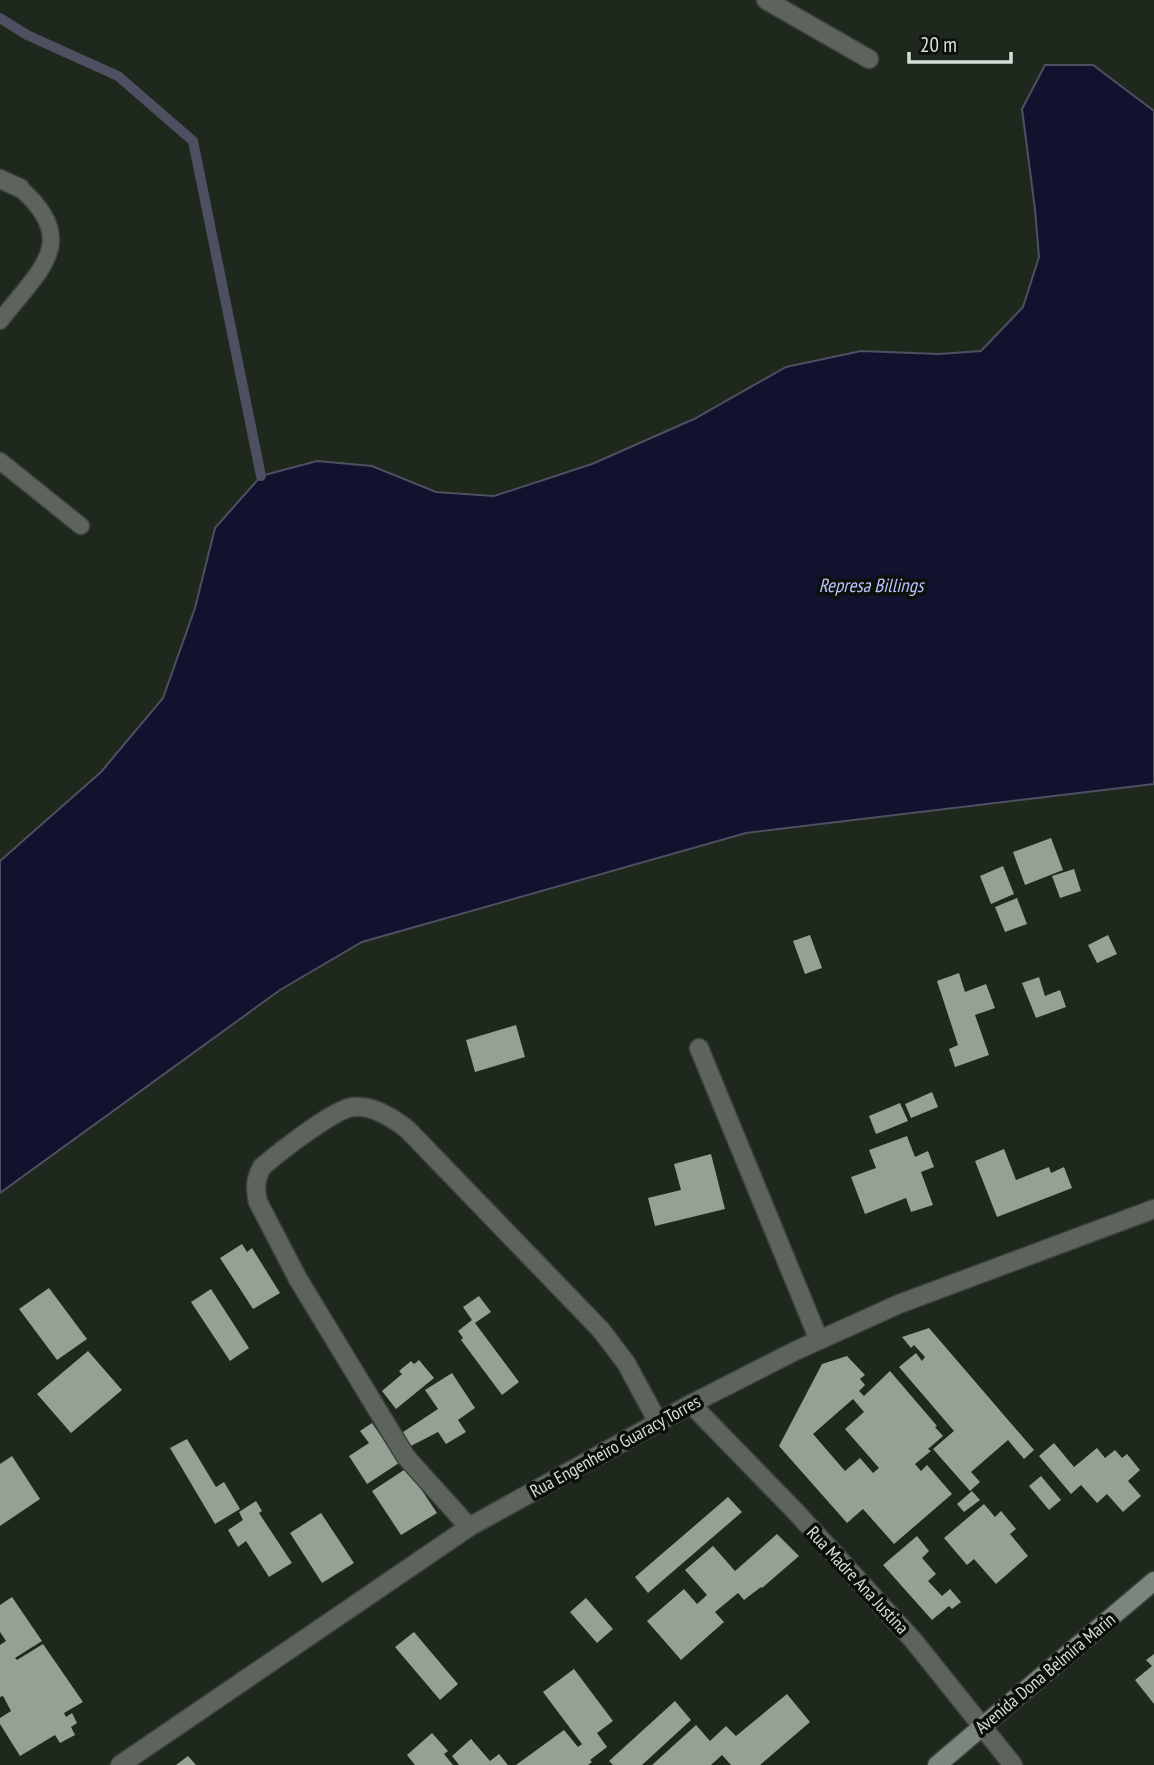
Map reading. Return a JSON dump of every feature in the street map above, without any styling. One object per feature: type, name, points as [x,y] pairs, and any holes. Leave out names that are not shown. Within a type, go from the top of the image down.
[{"type":"main road","name":"Avenida Dona Belmira Marin","points":[[937,1765],[1154,1581]]},
{"type":"street","points":[[766,0],[869,59]]},
{"type":"street","points":[[0,179],[20,188]]},
{"type":"street","points":[[699,1048],[819,1340]]},
{"type":"street","points":[[469,1527],[406,1457],[298,1279],[258,1202],[256,1178],[262,1167],[336,1114],[353,1107],[374,1111],[392,1117],[408,1130],[601,1330],[626,1363],[658,1422]]},
{"type":"street","name":"Rua Engenheiro Guaracy Torres","points":[[120,1765],[469,1527],[691,1404],[819,1340],[899,1304],[1154,1209]]},
{"type":"street","name":"Rua Madre Ana Justina","points":[[691,1404],[795,1511],[913,1640],[1013,1765]]},
{"type":"lane","points":[[0,321],[44,263],[52,245],[53,236],[46,215],[20,188]]},
{"type":"lane","points":[[0,461],[81,526]]},
{"type":"water","name":"Represa Billings","points":[[1045,65],[1093,65],[1154,111],[1154,784],[746,833],[362,942],[280,990],[0,1193],[0,861],[101,772],[163,698],[195,608],[215,528],[261,476],[317,461],[372,466],[436,492],[494,496],[592,464],[694,419],[786,367],[861,351],[939,354],[981,351],[1023,307],[1039,257],[1022,109]]},
{"type":"building","points":[[1051,838],[1063,870],[1025,885],[1013,852]]},
{"type":"building","points":[[1003,866],[1014,894],[991,904],[980,876]]},
{"type":"building","points":[[1074,869],[1081,891],[1060,898],[1052,876]]},
{"type":"building","points":[[1017,898],[1027,924],[1005,932],[995,907]]},
{"type":"building","points":[[810,935],[822,968],[805,974],[793,941]]},
{"type":"building","points":[[1108,935],[1117,954],[1097,963],[1088,945]]},
{"type":"building","points":[[959,973],[965,992],[986,984],[995,1008],[975,1015],[989,1055],[955,1067],[949,1049],[958,1045],[937,981]]},
{"type":"building","points":[[1039,977],[1045,996],[1060,990],[1066,1007],[1036,1018],[1022,983]]},
{"type":"building","points":[[516,1025],[525,1057],[475,1072],[466,1040]]},
{"type":"building","points":[[932,1092],[938,1107],[911,1118],[905,1104]]},
{"type":"building","points":[[900,1103],[908,1121],[876,1134],[869,1116]]},
{"type":"building","points":[[907,1136],[915,1157],[928,1151],[934,1167],[921,1172],[933,1205],[911,1212],[906,1198],[865,1214],[851,1177],[876,1168],[869,1150]]},
{"type":"building","points":[[1004,1149],[1016,1180],[1049,1167],[1051,1173],[1064,1167],[1072,1188],[997,1217],[975,1161]]},
{"type":"building","points":[[711,1154],[725,1209],[655,1226],[648,1198],[681,1190],[674,1164]]},
{"type":"building","points":[[242,1244],[247,1252],[252,1248],[280,1293],[253,1309],[220,1258]]},
{"type":"building","points":[[49,1288],[87,1339],[57,1360],[19,1309]]},
{"type":"building","points":[[211,1289],[249,1348],[230,1361],[191,1302]]},
{"type":"building","points":[[479,1296],[491,1312],[475,1323],[519,1382],[502,1395],[461,1340],[463,1338],[458,1331],[472,1320],[463,1307]]},
{"type":"building","points":[[929,1328],[1034,1450],[1024,1459],[1008,1440],[971,1472],[980,1482],[970,1491],[933,1449],[954,1431],[899,1367],[916,1353],[922,1361],[925,1357],[914,1345],[911,1348],[902,1337]]},
{"type":"building","points":[[88,1351],[122,1390],[71,1433],[37,1394]]},
{"type":"building","points":[[847,1356],[865,1375],[860,1379],[865,1385],[859,1391],[864,1396],[890,1371],[943,1436],[928,1449],[931,1451],[915,1464],[921,1471],[927,1465],[952,1494],[894,1544],[863,1509],[847,1523],[779,1446],[822,1364]],"holes":[[[853,1399],[864,1412],[845,1429],[879,1468],[873,1473],[860,1458],[845,1471],[813,1434]]]},
{"type":"building","points":[[419,1360],[434,1378],[396,1409],[382,1391],[402,1374],[399,1371],[411,1361],[414,1364]]},
{"type":"building","points":[[452,1373],[475,1408],[458,1420],[466,1432],[446,1444],[438,1432],[405,1449],[397,1436],[438,1409],[425,1390]]},
{"type":"building","points":[[372,1423],[399,1463],[367,1484],[349,1456],[369,1443],[360,1431]]},
{"type":"building","points":[[187,1439],[216,1487],[224,1482],[240,1509],[215,1524],[170,1448]]},
{"type":"building","points":[[1054,1443],[1074,1467],[1097,1448],[1105,1458],[1115,1450],[1122,1458],[1127,1454],[1140,1470],[1128,1481],[1141,1496],[1123,1512],[1107,1494],[1097,1503],[1081,1485],[1071,1494],[1039,1456]]},
{"type":"building","points":[[12,1456],[40,1499],[0,1526],[0,1464]]},
{"type":"building","points":[[407,1468],[437,1513],[401,1535],[372,1491]]},
{"type":"building","points":[[1041,1476],[1061,1500],[1049,1510],[1029,1486]]},
{"type":"building","points":[[972,1491],[980,1500],[964,1512],[957,1504]]},
{"type":"building","points":[[728,1497],[742,1512],[648,1593],[635,1577]]},
{"type":"building","points":[[256,1501],[262,1511],[259,1513],[292,1563],[269,1577],[246,1541],[238,1547],[228,1530],[243,1520],[239,1512]]},
{"type":"building","points":[[984,1504],[995,1517],[1001,1511],[1016,1529],[1010,1534],[1028,1556],[996,1584],[974,1559],[967,1565],[944,1538]]},
{"type":"building","points":[[321,1513],[354,1563],[322,1583],[290,1533]]},
{"type":"building","points":[[777,1534],[799,1556],[744,1600],[738,1593],[715,1612],[724,1622],[681,1660],[647,1621],[684,1589],[697,1604],[707,1595],[685,1570],[713,1546],[735,1571]]},
{"type":"building","points":[[917,1536],[929,1551],[922,1558],[936,1574],[928,1581],[942,1596],[950,1589],[961,1602],[952,1609],[949,1606],[932,1620],[883,1565]]},
{"type":"building","points":[[12,1597],[42,1641],[15,1658],[17,1660],[43,1644],[83,1702],[64,1713],[66,1717],[72,1713],[77,1723],[71,1727],[75,1735],[60,1743],[55,1735],[20,1756],[0,1724],[0,1718],[11,1711],[3,1696],[0,1697],[0,1645],[6,1641],[0,1632],[0,1605]]},
{"type":"building","points":[[586,1598],[613,1629],[597,1643],[570,1612]]},
{"type":"building","points":[[414,1632],[458,1684],[440,1700],[395,1647]]},
{"type":"building","points":[[1154,1654],[1154,1704],[1135,1680],[1152,1666],[1146,1660]]},
{"type":"building","points":[[574,1669],[613,1721],[597,1733],[607,1747],[590,1760],[592,1762],[588,1765],[516,1765],[564,1730],[578,1747],[582,1744],[543,1692]]},
{"type":"building","points":[[787,1694],[810,1722],[760,1765],[731,1765],[722,1755],[711,1765],[652,1765],[696,1725],[710,1741],[726,1726],[736,1736]]},
{"type":"building","points":[[675,1701],[691,1720],[642,1765],[613,1765],[609,1761]]},
{"type":"building","points":[[432,1733],[448,1751],[444,1754],[453,1765],[415,1765],[407,1755]]},
{"type":"building","points":[[471,1739],[490,1761],[499,1754],[508,1765],[459,1765],[452,1756]]},
{"type":"building","points":[[188,1756],[196,1765],[176,1765]]},
{"type":"waterway","points":[[0,18],[27,35],[118,76],[193,141],[261,476]]}]
